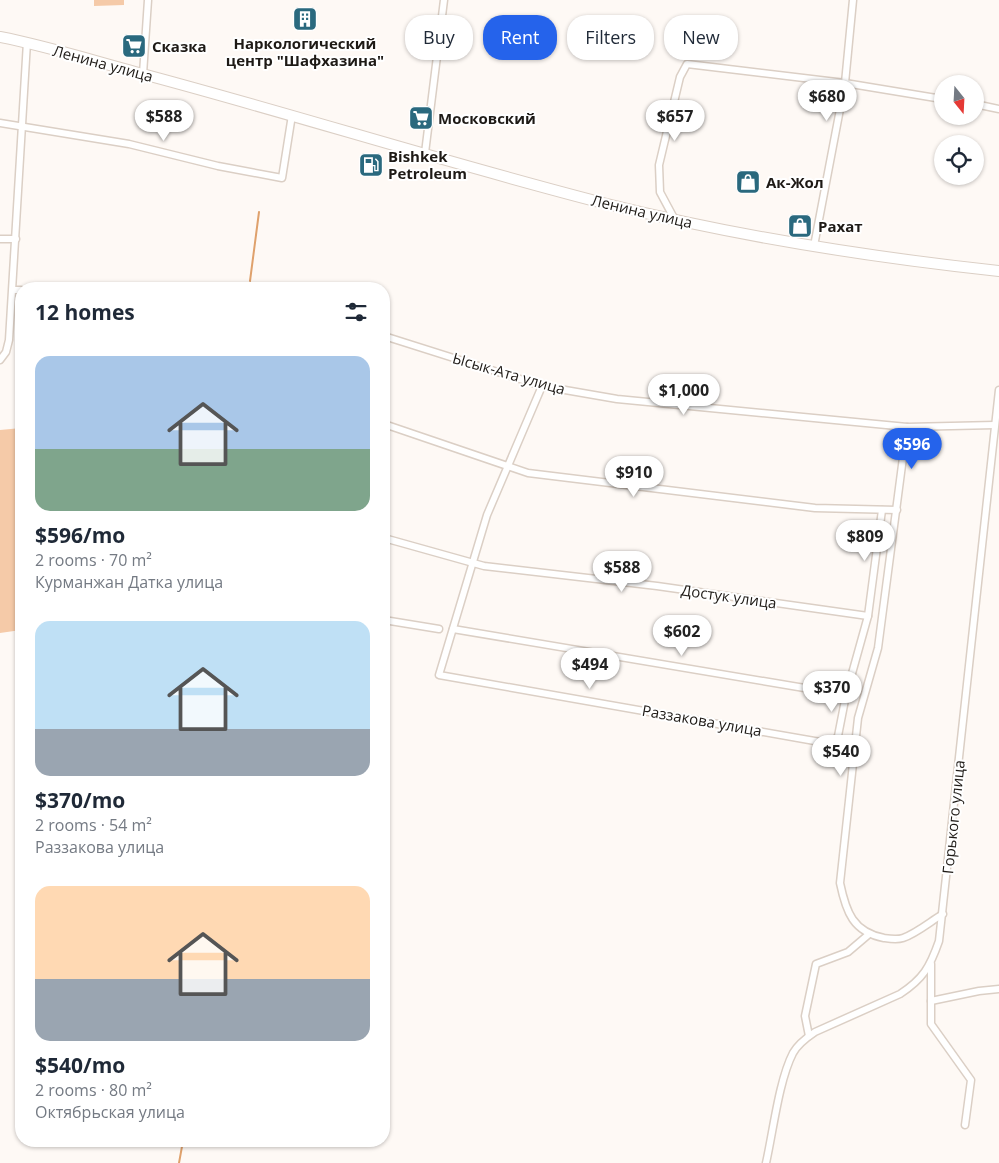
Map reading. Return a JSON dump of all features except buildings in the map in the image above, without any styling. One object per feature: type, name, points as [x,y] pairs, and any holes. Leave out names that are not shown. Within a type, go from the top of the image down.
[{"type":"main road","name":"Ленина улица","points":[[0,37],[27,42],[607,204],[674,220],[814,246],[931,264],[999,271]]},
{"type":"street","points":[[143,74],[148,0]]},
{"type":"street","points":[[425,153],[444,0]]},
{"type":"street","points":[[814,246],[845,83],[853,0]]},
{"type":"street","points":[[0,360],[6,352],[9,340],[27,42]]},
{"type":"street","points":[[674,220],[660,192],[659,165],[680,77],[687,64],[845,83],[934,98]]},
{"type":"street","points":[[984,106],[999,109]]},
{"type":"street","points":[[0,123],[129,144],[218,166],[282,178],[292,115]]},
{"type":"street","points":[[0,239],[16,239]]},
{"type":"street","name":"Ысык-Ата улица","points":[[390,338],[542,386],[617,399],[907,427],[995,426]]},
{"type":"street","name":"Раззакова улица","points":[[542,386],[488,516],[439,675],[826,743],[834,741],[838,736],[846,695]]},
{"type":"street","name":"Горького улица","points":[[766,1163],[787,1068],[794,1052],[809,1036],[900,994],[912,986],[931,964],[939,940],[999,390]]},
{"type":"street","points":[[390,426],[528,473],[815,508],[897,510]]},
{"type":"street","points":[[907,427],[878,648],[858,718],[840,883],[844,903],[851,917],[868,935],[894,939],[902,938],[943,914]]},
{"type":"street","points":[[453,629],[846,695],[868,616],[882,510]]},
{"type":"street","name":"Достук улица","points":[[390,540],[472,564],[868,616]]},
{"type":"street","points":[[390,621],[439,629]]},
{"type":"street","points":[[809,1036],[805,1016],[816,964],[848,952],[868,935]]},
{"type":"street","points":[[931,964],[931,1024],[971,1080],[964,1125]]},
{"type":"street","points":[[931,1001],[979,991],[999,989]]},
{"type":"shaded area","points":[[94,0],[124,0],[124,5],[94,6]]},
{"type":"shaded area","points":[[15,429],[15,631],[0,633],[0,430]]},
{"type":"waterway","points":[[250,281],[259,212]]},
{"type":"waterway","points":[[179,1163],[182,1147]]},
{"type":"place","name":"Наркологический центр \"Шафхазина\"","points":[[305,19]]},
{"type":"place","name":"Сказка","points":[[134,46]]},
{"type":"place","name":"Московский","points":[[421,118]]},
{"type":"place","name":"Bishkek Petroleum","points":[[371,165]]},
{"type":"place","name":"Ак-Жол","points":[[748,182]]},
{"type":"place","name":"Рахат","points":[[800,226]]}]
